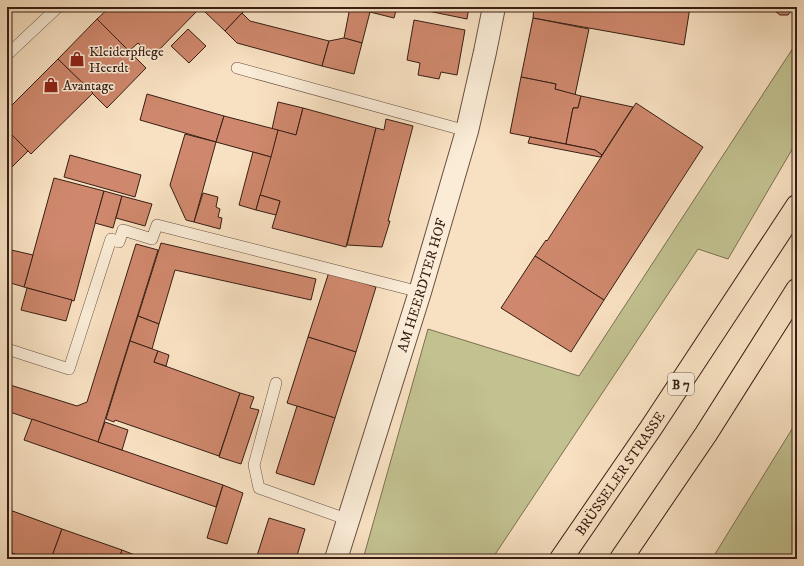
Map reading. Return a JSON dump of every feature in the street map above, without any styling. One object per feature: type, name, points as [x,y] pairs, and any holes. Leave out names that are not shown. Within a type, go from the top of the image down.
[{"type":"highway","name":"BRÜSSELER STRASSE","points":[[561,559],[651,428],[797,206]]},
{"type":"highway","points":[[621,559],[706,434],[797,290]]},
{"type":"street","name":"AM HEERDTER HOF","points":[[336,559],[420,292],[467,131],[494,7]]},
{"type":"lane","points":[[7,55],[58,7]]},
{"type":"lane","points":[[237,68],[467,131]]},
{"type":"lane","points":[[7,349],[69,369],[111,240],[119,242],[123,230],[152,239],[157,225],[420,292]]},
{"type":"lane","points":[[276,382],[254,465],[259,488],[349,520]]},
{"type":"shaded area","points":[[797,42],[797,141],[728,259],[698,249],[492,559],[363,559],[428,329],[579,376]]},
{"type":"shaded area","points":[[797,421],[797,559],[712,559]]},
{"type":"building","points":[[110,7],[201,7],[152,57],[138,43],[129,51],[97,19]]},
{"type":"building","points":[[208,7],[244,7],[246,9],[225,31],[204,11]]},
{"type":"building","points":[[350,7],[397,7],[394,18]]},
{"type":"building","points":[[350,7],[370,12],[362,43],[344,38]]},
{"type":"building","points":[[429,7],[469,7],[467,19],[428,11]]},
{"type":"building","points":[[534,7],[690,7],[684,45],[533,18]]},
{"type":"building","points":[[770,7],[794,7],[788,15],[780,15]]},
{"type":"building","points":[[242,13],[250,21],[329,41],[322,66],[237,43],[225,31]]},
{"type":"building","points":[[533,18],[589,29],[575,95],[555,89],[556,84],[521,77]]},
{"type":"building","points":[[97,19],[146,68],[107,108],[58,59]]},
{"type":"building","points":[[414,20],[465,30],[457,75],[441,72],[439,79],[418,75],[420,63],[407,60]]},
{"type":"building","points":[[188,29],[206,46],[189,63],[171,46]]},
{"type":"building","points":[[344,38],[362,43],[354,74],[322,66],[329,41]]},
{"type":"building","points":[[58,59],[93,93],[31,154],[7,130],[7,110]]},
{"type":"building","points":[[521,77],[556,84],[555,89],[581,96],[578,108],[573,108],[566,144],[510,133]]},
{"type":"building","points":[[147,94],[224,116],[216,142],[140,120]]},
{"type":"building","points":[[581,96],[633,107],[602,155],[595,150],[566,144],[573,108],[578,108]]},
{"type":"building","points":[[278,102],[303,108],[296,135],[272,129]]},
{"type":"building","points":[[636,103],[703,147],[604,300],[535,256],[546,240],[547,241]]},
{"type":"building","points":[[303,108],[376,128],[346,247],[272,228],[280,201],[260,195],[278,130],[296,135]]},
{"type":"building","points":[[224,116],[278,130],[271,157],[216,142]]},
{"type":"building","points":[[386,119],[413,126],[388,221],[390,221],[382,247],[347,245],[376,128],[384,130]]},
{"type":"building","points":[[7,130],[28,151],[7,172]]},
{"type":"building","points":[[185,134],[216,142],[194,222],[186,220],[170,185]]},
{"type":"building","points":[[530,137],[595,150],[602,155],[600,157],[528,143]]},
{"type":"building","points":[[253,152],[271,157],[256,210],[239,205]]},
{"type":"building","points":[[70,155],[141,175],[135,197],[64,177]]},
{"type":"building","points":[[54,178],[104,191],[74,301],[24,287]]},
{"type":"building","points":[[104,191],[122,196],[113,228],[95,223]]},
{"type":"building","points":[[203,193],[218,197],[216,207],[220,209],[218,217],[222,218],[220,229],[194,222]]},
{"type":"building","points":[[260,195],[280,201],[276,215],[256,210]]},
{"type":"building","points":[[122,196],[152,204],[145,226],[116,218]]},
{"type":"building","points":[[161,243],[316,279],[311,300],[175,270],[159,324],[138,316]]},
{"type":"building","points":[[136,244],[158,250],[98,442],[7,411],[7,384],[77,406],[87,402]]},
{"type":"building","points":[[7,249],[33,255],[24,287],[7,282]]},
{"type":"building","points":[[535,256],[604,300],[571,352],[501,308]]},
{"type":"building","points":[[329,272],[376,287],[356,352],[308,337]]},
{"type":"building","points":[[27,288],[72,300],[66,321],[21,310]]},
{"type":"building","points":[[138,316],[159,324],[152,349],[130,341]]},
{"type":"building","points":[[308,337],[356,352],[335,418],[287,403]]},
{"type":"building","points":[[130,341],[158,351],[154,362],[240,393],[219,456],[115,420],[114,422],[106,419]]},
{"type":"building","points":[[158,351],[169,355],[166,366],[154,362]]},
{"type":"building","points":[[240,393],[254,397],[250,408],[259,410],[241,464],[219,457]]},
{"type":"building","points":[[297,406],[335,418],[314,485],[276,473]]},
{"type":"building","points":[[32,419],[223,485],[216,507],[24,440]]},
{"type":"building","points":[[105,422],[128,430],[122,450],[98,442]]},
{"type":"building","points":[[223,485],[243,493],[227,544],[207,538]]},
{"type":"building","points":[[7,509],[62,529],[51,559],[28,559],[7,551]]},
{"type":"building","points":[[269,518],[305,529],[296,559],[256,559]]},
{"type":"building","points":[[62,529],[122,550],[119,559],[51,559]]},
{"type":"building","points":[[122,550],[145,559],[119,559]]},
{"type":"place","name":"Kleiderpflege Heerdt","points":[[77,59]]},
{"type":"place","name":"Avantage","points":[[51,85]]}]
